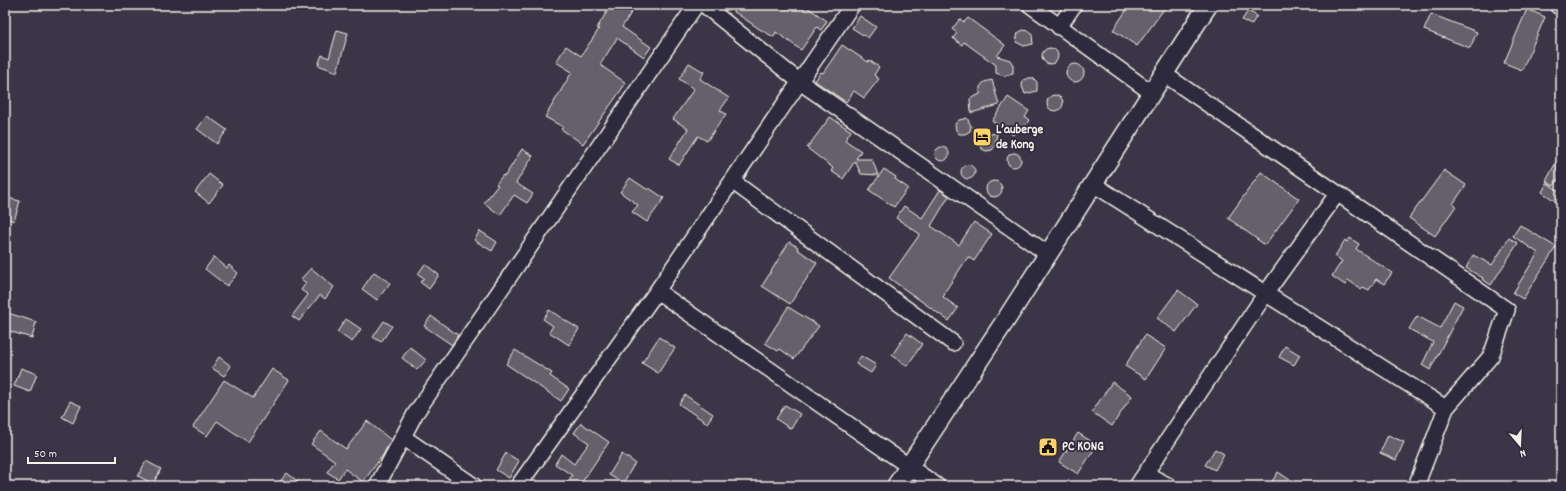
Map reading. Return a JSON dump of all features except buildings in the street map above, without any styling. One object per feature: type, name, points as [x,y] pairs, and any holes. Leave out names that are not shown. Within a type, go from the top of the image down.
[{"type":"main road","points":[[896,486],[1048,254],[1208,5]]},
{"type":"street","points":[[377,486],[415,414],[696,5]]},
{"type":"street","points":[[704,5],[800,82],[1048,254]]},
{"type":"street","points":[[518,486],[657,291],[852,5]]},
{"type":"street","points":[[1030,5],[1152,93]]},
{"type":"street","points":[[1059,27],[1074,5]]},
{"type":"street","points":[[1557,5],[1561,8]]},
{"type":"street","points":[[1164,74],[1507,310],[1491,356],[1446,408],[1416,486]]},
{"type":"street","points":[[732,181],[953,342]]},
{"type":"street","points":[[1093,184],[1446,408]]},
{"type":"street","points":[[1137,486],[1266,293],[1337,194]]},
{"type":"street","points":[[657,291],[937,486]]},
{"type":"street","points":[[403,437],[474,486]]},
{"type":"street","points":[[1146,474],[1169,486]]},
{"type":"place","name":"L’auberge de Kong","points":[[982,137]]},
{"type":"place","name":"PC KONG","points":[[1048,447]]}]
